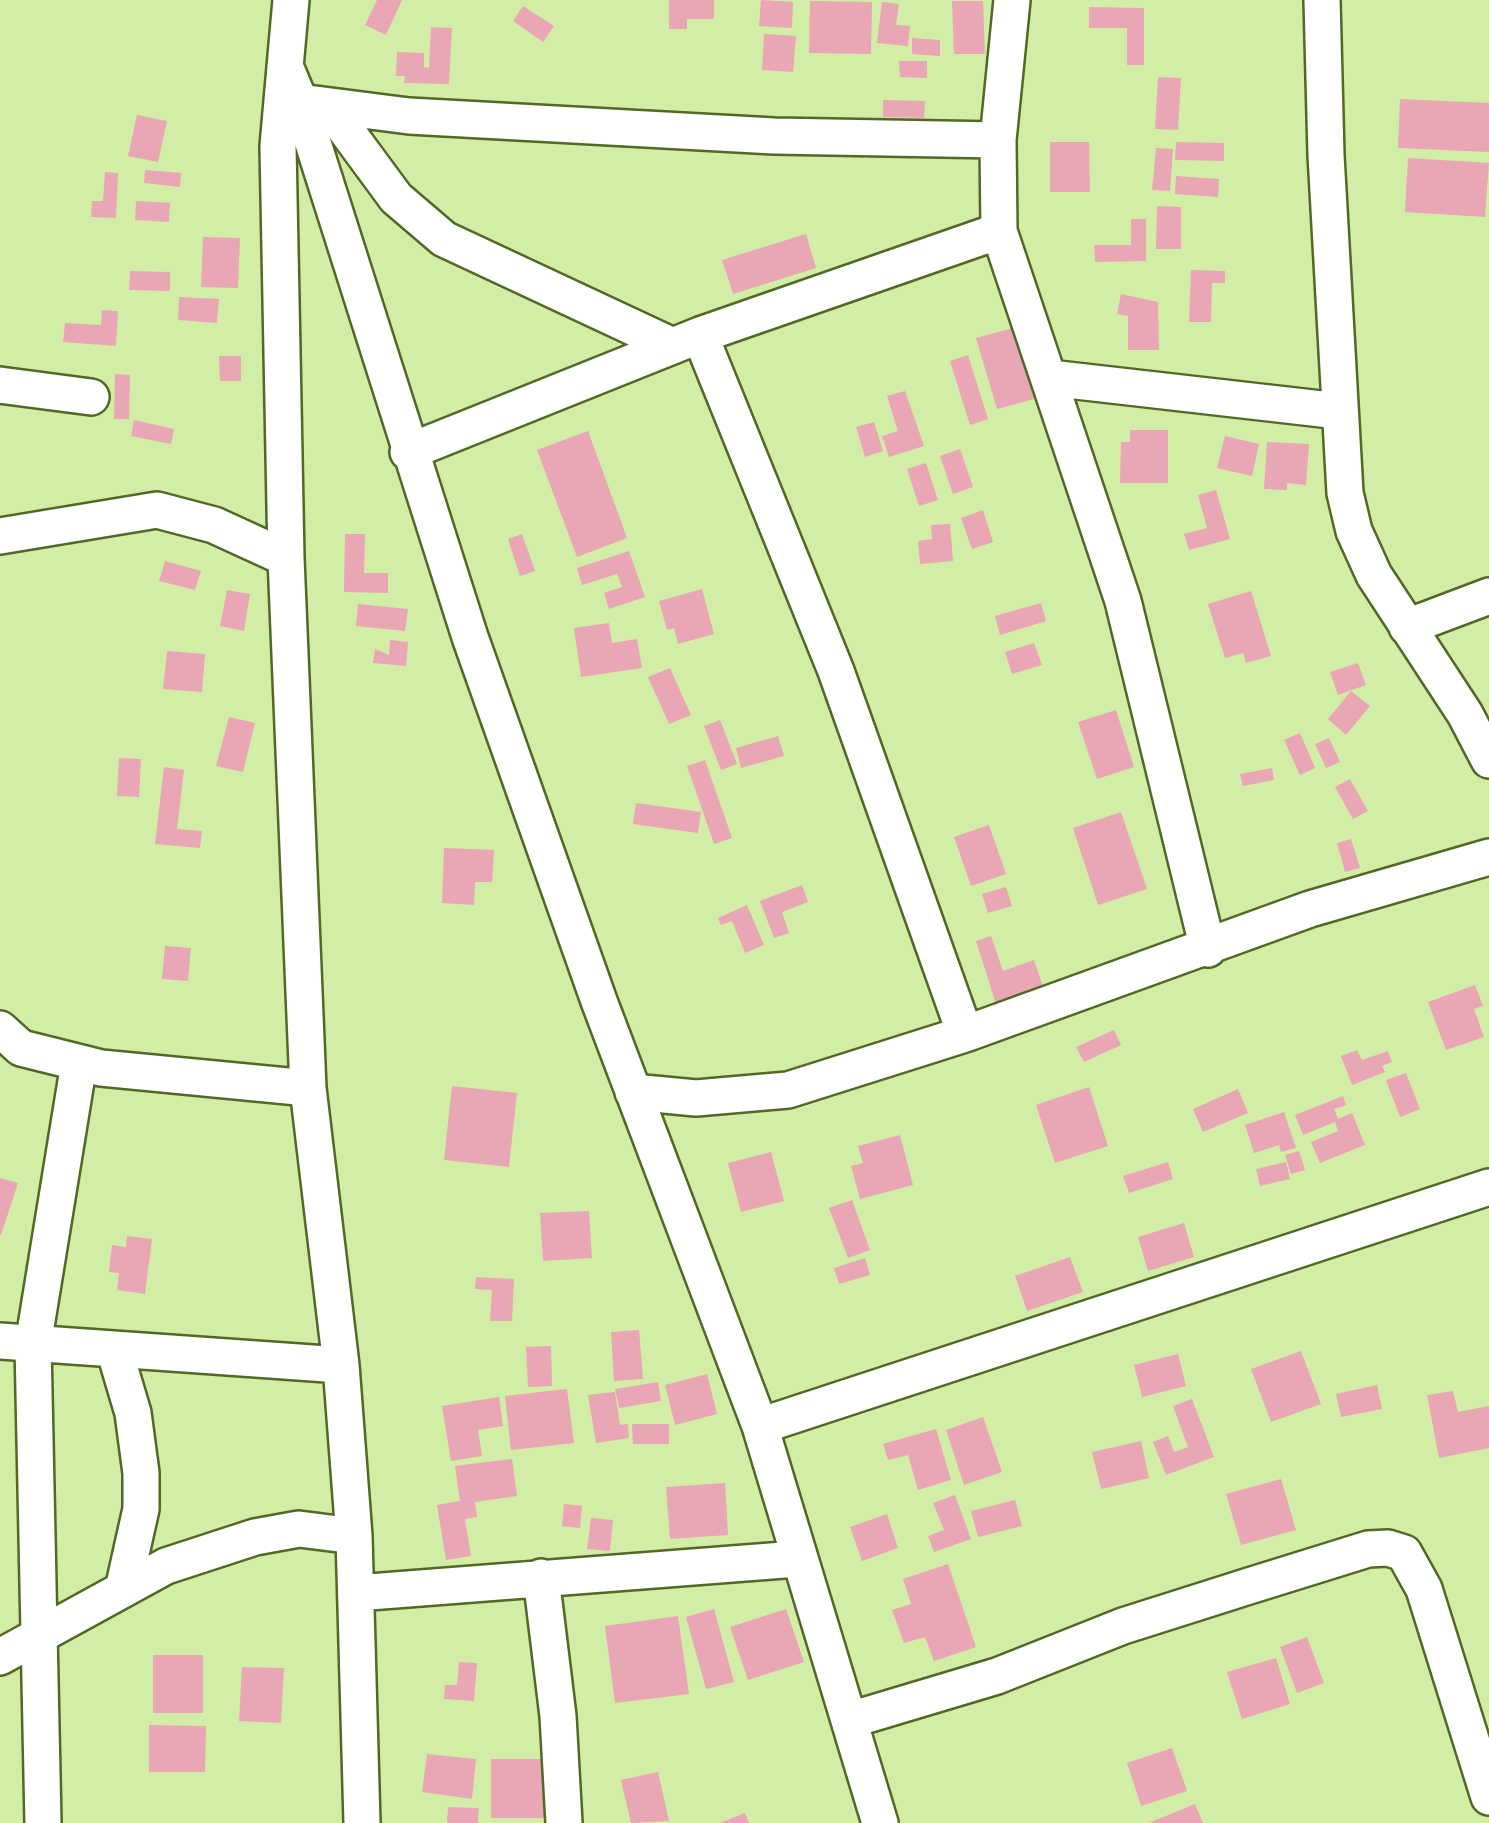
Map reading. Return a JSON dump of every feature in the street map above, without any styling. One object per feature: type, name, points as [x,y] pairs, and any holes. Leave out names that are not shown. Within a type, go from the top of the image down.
[{"type":"street","points":[[291,0],[278,146],[277,271],[286,558],[308,1088],[341,1365],[354,1536],[362,1823]]},
{"type":"street","points":[[1012,0],[998,140],[999,231],[1128,618],[1208,949]]},
{"type":"street","points":[[1304,0],[1322,16],[1344,492],[1354,531],[1374,575],[1465,714],[1489,760]]},
{"type":"street","points":[[284,66],[396,198],[444,239],[686,340],[836,672],[965,1034]]},
{"type":"street","points":[[315,104],[774,136],[998,140]]},
{"type":"street","points":[[315,104],[408,452],[634,1092],[760,1426],[796,1560],[850,1720],[872,1816]]},
{"type":"street","points":[[408,452],[686,340],[999,231]]},
{"type":"street","points":[[1050,378],[1339,412]]},
{"type":"street","points":[[0,385],[91,397]]},
{"type":"street","points":[[0,536],[158,510],[214,525],[286,558]]},
{"type":"street","points":[[1407,627],[1489,596]]},
{"type":"street","points":[[634,1092],[696,1098],[788,1090],[965,1034],[1310,910],[1489,857]]},
{"type":"street","points":[[0,1028],[20,1048],[79,1064],[178,1078],[308,1088]]},
{"type":"street","points":[[43,1823],[39,1634],[16,1343],[79,1064]]},
{"type":"street","points":[[760,1426],[1489,1187]]},
{"type":"street","points":[[16,1343],[341,1365]]},
{"type":"street","points":[[114,1349],[134,1413],[141,1473],[136,1538],[124,1586]]},
{"type":"street","points":[[0,1657],[166,1566],[255,1538],[299,1529],[354,1536]]},
{"type":"street","points":[[850,1720],[997,1676],[1123,1626],[1368,1549],[1388,1548],[1404,1553],[1424,1590],[1489,1797]]},
{"type":"street","points":[[356,1593],[796,1560]]},
{"type":"street","points":[[540,1577],[558,1716],[564,1823]]},
{"type":"building","points":[[377,0],[402,0],[386,35],[365,25]]},
{"type":"building","points":[[669,0],[714,0],[714,19],[687,19],[687,29],[669,29]]},
{"type":"building","points":[[761,0],[793,2],[792,28],[759,26]]},
{"type":"building","points":[[810,1],[872,2],[871,54],[809,53]]},
{"type":"building","points":[[952,1],[983,1],[985,54],[954,54]]},
{"type":"building","points":[[882,2],[899,4],[896,25],[910,26],[908,46],[877,43]]},
{"type":"building","points":[[523,6],[554,26],[543,42],[513,21]]},
{"type":"building","points":[[1089,7],[1144,8],[1144,65],[1127,65],[1127,28],[1089,28]]},
{"type":"building","points":[[431,27],[452,28],[449,84],[404,83],[405,76],[396,76],[397,52],[424,53],[424,67],[429,68]]},
{"type":"building","points":[[764,34],[796,36],[793,72],[762,70]]},
{"type":"building","points":[[912,38],[940,40],[940,56],[912,54]]},
{"type":"building","points":[[899,61],[927,61],[927,78],[900,77]]},
{"type":"building","points":[[1158,77],[1181,78],[1178,130],[1155,129]]},
{"type":"building","points":[[1400,99],[1489,103],[1489,152],[1398,148]]},
{"type":"building","points":[[883,100],[925,101],[924,118],[883,117]]},
{"type":"building","points":[[137,115],[167,121],[158,162],[128,156]]},
{"type":"building","points":[[1050,142],[1089,142],[1090,192],[1050,192]]},
{"type":"building","points":[[1176,142],[1224,143],[1224,161],[1175,160]]},
{"type":"building","points":[[1156,148],[1173,149],[1170,191],[1152,190]]},
{"type":"building","points":[[1408,158],[1489,163],[1485,217],[1405,212]]},
{"type":"building","points":[[145,170],[181,173],[180,187],[144,183]]},
{"type":"building","points":[[105,172],[118,173],[116,218],[91,217],[92,201],[103,201]]},
{"type":"building","points":[[1176,176],[1219,179],[1218,197],[1175,194]]},
{"type":"building","points":[[136,201],[170,203],[169,222],[135,220]]},
{"type":"building","points":[[1157,206],[1181,207],[1181,249],[1156,249]]},
{"type":"building","points":[[1131,219],[1146,219],[1146,261],[1095,262],[1094,245],[1131,245]]},
{"type":"building","points":[[806,234],[816,268],[733,294],[722,260]]},
{"type":"building","points":[[203,237],[240,238],[238,288],[201,287]]},
{"type":"building","points":[[1191,270],[1225,271],[1225,283],[1212,283],[1211,322],[1189,322]]},
{"type":"building","points":[[130,271],[170,272],[170,291],[129,290]]},
{"type":"building","points":[[1121,294],[1158,302],[1159,350],[1128,350],[1128,316],[1117,314]]},
{"type":"building","points":[[179,297],[219,299],[217,323],[178,320]]},
{"type":"building","points":[[102,310],[118,311],[116,346],[63,342],[65,323],[101,325]]},
{"type":"building","points":[[1013,328],[1034,399],[997,409],[976,338]]},
{"type":"building","points":[[968,355],[988,419],[970,425],[950,361]]},
{"type":"building","points":[[219,356],[241,356],[241,381],[220,381]]},
{"type":"building","points":[[115,374],[130,375],[129,419],[114,419]]},
{"type":"building","points":[[905,391],[924,446],[889,457],[882,436],[898,431],[887,396]]},
{"type":"building","points":[[134,420],[174,429],[171,444],[131,436]]},
{"type":"building","points":[[874,422],[883,451],[865,457],[856,427]]},
{"type":"building","points":[[1130,430],[1168,430],[1168,483],[1120,483],[1121,442],[1130,442]]},
{"type":"building","points":[[588,431],[627,538],[577,557],[537,450]]},
{"type":"building","points":[[1225,436],[1259,444],[1252,476],[1217,468]]},
{"type":"building","points":[[1267,442],[1309,444],[1306,485],[1287,483],[1287,490],[1264,489]]},
{"type":"building","points":[[960,449],[973,487],[953,494],[940,456]]},
{"type":"building","points":[[926,463],[938,500],[919,506],[907,469]]},
{"type":"building","points":[[1216,490],[1230,539],[1189,550],[1184,534],[1207,528],[1198,495]]},
{"type":"building","points":[[983,510],[993,542],[972,549],[961,518]]},
{"type":"building","points":[[950,524],[953,561],[920,564],[918,541],[932,539],[931,525]]},
{"type":"building","points":[[345,534],[365,534],[364,573],[388,573],[388,593],[344,592]]},
{"type":"building","points":[[522,534],[535,571],[520,576],[508,539]]},
{"type":"building","points":[[629,551],[645,597],[609,609],[604,593],[622,587],[617,574],[582,585],[577,568]]},
{"type":"building","points":[[165,561],[201,571],[195,590],[159,581]]},
{"type":"building","points":[[702,589],[714,634],[678,644],[674,628],[667,630],[659,601]]},
{"type":"building","points":[[227,590],[250,594],[244,631],[220,626]]},
{"type":"building","points":[[1251,591],[1271,656],[1246,663],[1243,653],[1225,658],[1208,604]]},
{"type":"building","points":[[1041,603],[1046,621],[1000,635],[995,616]]},
{"type":"building","points":[[358,604],[408,609],[405,631],[356,626]]},
{"type":"building","points":[[609,623],[612,643],[637,639],[642,668],[581,677],[574,628]]},
{"type":"building","points":[[390,640],[408,642],[406,666],[373,663],[375,649],[389,655]]},
{"type":"building","points":[[1034,643],[1042,665],[1012,674],[1005,652]]},
{"type":"building","points":[[167,651],[205,654],[202,692],[163,689]]},
{"type":"building","points":[[1358,663],[1366,685],[1338,695],[1330,672]]},
{"type":"building","points":[[670,668],[691,715],[669,724],[648,677]]},
{"type":"building","points":[[1351,691],[1370,706],[1346,735],[1328,719]]},
{"type":"building","points":[[1116,710],[1134,767],[1097,779],[1078,722]]},
{"type":"building","points":[[229,717],[255,723],[243,772],[216,766]]},
{"type":"building","points":[[720,720],[737,764],[721,770],[704,726]]},
{"type":"building","points":[[1300,733],[1315,768],[1300,775],[1284,740]]},
{"type":"building","points":[[778,736],[784,756],[741,768],[736,748]]},
{"type":"building","points":[[1329,738],[1340,762],[1326,768],[1315,744]]},
{"type":"building","points":[[119,758],[141,759],[139,797],[117,796]]},
{"type":"building","points":[[705,760],[732,838],[714,844],[687,766]]},
{"type":"building","points":[[164,767],[184,770],[177,829],[202,831],[200,848],[155,844]]},
{"type":"building","points":[[1272,768],[1274,780],[1243,786],[1240,774]]},
{"type":"building","points":[[1350,779],[1368,811],[1353,819],[1335,787]]},
{"type":"building","points":[[636,803],[701,812],[698,833],[633,824]]},
{"type":"building","points":[[1121,812],[1147,889],[1098,905],[1073,828]]},
{"type":"building","points":[[989,825],[1006,874],[971,886],[954,837]]},
{"type":"building","points":[[1351,839],[1360,868],[1345,872],[1337,843]]},
{"type":"building","points":[[444,848],[494,850],[492,882],[475,882],[474,905],[442,903]]},
{"type":"building","points":[[802,885],[808,902],[782,912],[789,933],[774,938],[760,901]]},
{"type":"building","points":[[1006,887],[1012,906],[988,913],[982,894]]},
{"type":"building","points":[[747,905],[764,945],[745,953],[732,921],[721,925],[718,918]]},
{"type":"building","points":[[991,936],[1003,971],[1034,960],[1045,993],[997,1007],[976,941]]},
{"type":"building","points":[[165,946],[191,948],[188,981],[162,979]]},
{"type":"building","points":[[1475,985],[1483,1006],[1474,1009],[1484,1037],[1446,1050],[1428,1002]]},
{"type":"building","points":[[1114,1030],[1121,1045],[1084,1062],[1076,1047]]},
{"type":"building","points":[[1357,1050],[1362,1060],[1388,1051],[1392,1062],[1382,1066],[1385,1072],[1352,1085],[1341,1056]]},
{"type":"building","points":[[1406,1073],[1420,1109],[1400,1117],[1386,1080]]},
{"type":"building","points":[[452,1086],[517,1093],[509,1167],[444,1160]]},
{"type":"building","points":[[1089,1087],[1108,1146],[1055,1163],[1036,1105]]},
{"type":"building","points":[[1238,1089],[1248,1113],[1203,1132],[1193,1109]]},
{"type":"building","points":[[1343,1096],[1346,1105],[1334,1109],[1338,1119],[1352,1113],[1365,1145],[1320,1163],[1311,1142],[1338,1131],[1335,1122],[1303,1135],[1295,1115]]},
{"type":"building","points":[[1284,1112],[1296,1148],[1281,1152],[1279,1145],[1254,1153],[1245,1125]]},
{"type":"building","points":[[900,1135],[913,1185],[860,1199],[851,1166],[863,1163],[858,1146]]},
{"type":"building","points":[[1299,1151],[1305,1170],[1291,1174],[1285,1155]]},
{"type":"building","points":[[771,1152],[784,1201],[741,1212],[728,1163]]},
{"type":"building","points":[[1168,1162],[1173,1179],[1129,1193],[1123,1176]]},
{"type":"building","points":[[1286,1162],[1290,1179],[1260,1186],[1256,1169]]},
{"type":"building","points":[[0,1178],[18,1183],[1,1235],[0,1235]]},
{"type":"building","points":[[852,1200],[870,1250],[848,1258],[829,1208]]},
{"type":"building","points":[[589,1211],[592,1258],[543,1261],[540,1213]]},
{"type":"building","points":[[1184,1223],[1194,1257],[1148,1271],[1138,1237]]},
{"type":"building","points":[[127,1236],[152,1239],[145,1294],[117,1290],[119,1273],[109,1272],[112,1245],[126,1247]]},
{"type":"building","points":[[1070,1257],[1083,1292],[1027,1311],[1015,1276]]},
{"type":"building","points":[[865,1258],[870,1275],[839,1284],[834,1268]]},
{"type":"building","points":[[476,1277],[514,1279],[512,1321],[490,1321],[492,1290],[475,1289]]},
{"type":"building","points":[[639,1330],[643,1379],[614,1381],[611,1332]]},
{"type":"building","points":[[551,1346],[552,1386],[528,1387],[526,1347]]},
{"type":"building","points":[[1301,1351],[1321,1404],[1271,1422],[1251,1369]]},
{"type":"building","points":[[1178,1354],[1186,1386],[1142,1397],[1134,1365]]},
{"type":"building","points":[[707,1374],[717,1414],[675,1425],[665,1385]]},
{"type":"building","points":[[658,1382],[661,1401],[619,1408],[615,1389]]},
{"type":"building","points":[[1377,1385],[1382,1409],[1341,1417],[1336,1394]]},
{"type":"building","points":[[567,1389],[574,1443],[511,1450],[505,1396]]},
{"type":"building","points":[[1453,1391],[1458,1412],[1489,1406],[1489,1448],[1439,1458],[1427,1395]]},
{"type":"building","points":[[615,1392],[620,1425],[628,1424],[629,1438],[596,1443],[588,1395]]},
{"type":"building","points":[[499,1397],[503,1426],[478,1430],[482,1456],[451,1461],[442,1406]]},
{"type":"building","points":[[1192,1399],[1214,1457],[1166,1475],[1153,1442],[1168,1436],[1174,1452],[1188,1447],[1173,1406]]},
{"type":"building","points":[[983,1417],[1002,1472],[964,1485],[946,1430]]},
{"type":"building","points":[[632,1424],[669,1424],[669,1444],[633,1444]]},
{"type":"building","points":[[936,1429],[951,1480],[918,1490],[908,1455],[888,1460],[883,1444]]},
{"type":"building","points":[[1141,1441],[1149,1478],[1101,1489],[1092,1452]]},
{"type":"building","points":[[512,1459],[517,1496],[475,1502],[477,1517],[465,1519],[471,1556],[446,1560],[437,1505],[460,1501],[455,1466]]},
{"type":"building","points":[[1281,1479],[1296,1530],[1241,1545],[1226,1494]]},
{"type":"building","points":[[725,1483],[728,1535],[670,1539],[666,1487]]},
{"type":"building","points":[[955,1495],[971,1539],[934,1552],[928,1536],[944,1530],[933,1503]]},
{"type":"building","points":[[1015,1500],[1022,1526],[978,1537],[971,1511]]},
{"type":"building","points":[[564,1504],[582,1506],[580,1528],[562,1526]]},
{"type":"building","points":[[887,1514],[898,1548],[862,1561],[850,1527]]},
{"type":"building","points":[[591,1518],[613,1520],[610,1551],[587,1549]]},
{"type":"building","points":[[948,1564],[976,1647],[934,1661],[925,1637],[904,1643],[892,1610],[911,1604],[903,1579]]},
{"type":"building","points":[[714,1609],[734,1682],[706,1689],[686,1617]]},
{"type":"building","points":[[786,1609],[804,1662],[748,1680],[730,1627]]},
{"type":"building","points":[[678,1616],[689,1694],[615,1703],[605,1626]]},
{"type":"building","points":[[1307,1637],[1324,1683],[1297,1693],[1280,1647]]},
{"type":"building","points":[[153,1655],[203,1655],[203,1713],[153,1713]]},
{"type":"building","points":[[1276,1658],[1290,1704],[1242,1719],[1227,1672]]},
{"type":"building","points":[[459,1662],[477,1663],[474,1701],[444,1699],[445,1685],[457,1685]]},
{"type":"building","points":[[242,1667],[284,1668],[281,1723],[239,1721]]},
{"type":"building","points":[[149,1725],[206,1726],[205,1772],[149,1772]]},
{"type":"building","points":[[1172,1748],[1187,1791],[1141,1806],[1127,1763]]},
{"type":"building","points":[[427,1754],[476,1759],[472,1799],[422,1792]]},
{"type":"building","points":[[491,1759],[545,1759],[546,1818],[491,1818]]},
{"type":"building","points":[[658,1772],[669,1821],[631,1823],[621,1780]]},
{"type":"building","points":[[1195,1804],[1203,1823],[1149,1823]]},
{"type":"building","points":[[448,1807],[479,1808],[478,1823],[447,1823]]},
{"type":"building","points":[[745,1813],[749,1823],[720,1823]]}]
